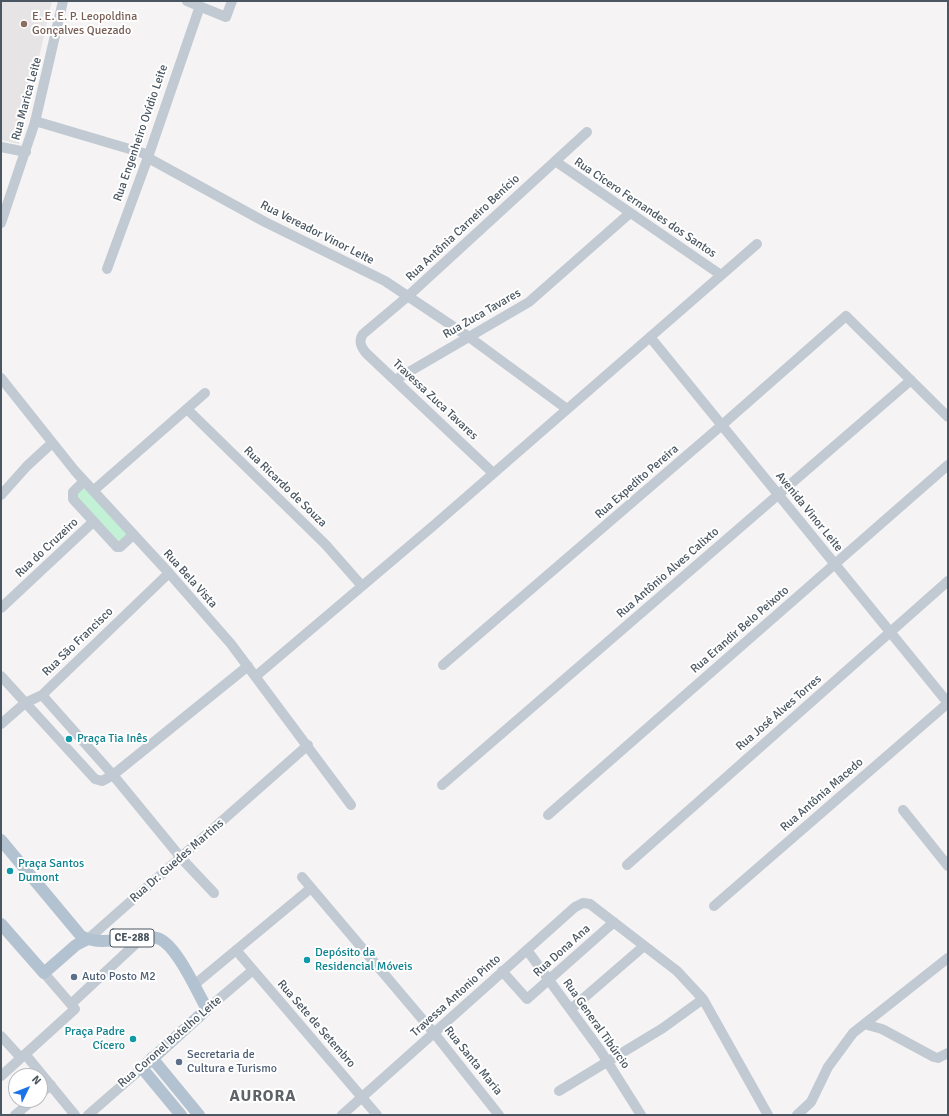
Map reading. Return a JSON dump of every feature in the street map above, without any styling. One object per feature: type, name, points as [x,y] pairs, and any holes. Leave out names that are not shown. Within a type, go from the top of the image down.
[{"type":"main road","points":[[1,841],[77,932],[88,940]]},
{"type":"main road","points":[[1,924],[44,973]]},
{"type":"main road","name":"CE-288","points":[[88,940],[104,942],[142,937],[157,938],[167,945],[180,960],[207,1009]]},
{"type":"main road","name":"Rua Dr. Guedes Martins","points":[[44,973],[76,945],[88,940]]},
{"type":"main road","name":"Rua Coronel Botelho Leite","points":[[142,1068],[207,1009]]},
{"type":"main road","points":[[152,1058],[200,1115]]},
{"type":"main road","points":[[142,1068],[182,1115]]},
{"type":"street","name":"Rua Marica Leite","points":[[1,223],[26,152],[35,121],[62,1]]},
{"type":"street","points":[[187,1],[226,17],[232,1]]},
{"type":"street","name":"Rua Engenheiro Ovídio Leite","points":[[106,269],[148,157],[200,6]]},
{"type":"street","name":"Rua Vereador Vinor Leite","points":[[35,121],[143,153],[265,222],[384,282],[468,336],[567,409]]},
{"type":"street","name":"Rua Antônia Carneiro Benício","points":[[360,345],[360,339],[363,334],[407,297],[588,132]]},
{"type":"street","points":[[1,147],[26,152]]},
{"type":"street","name":"Rua Cícero Fernandes dos Santos","points":[[555,162],[721,275]]},
{"type":"street","name":"Rua Zuca Tavares","points":[[394,380],[529,302],[630,213]]},
{"type":"street","points":[[256,676],[757,244]]},
{"type":"street","name":"Rua Expedito Pereira","points":[[443,665],[722,425],[846,316],[911,380]]},
{"type":"street","name":"Avenida Vinor Leite","points":[[650,337],[948,703]]},
{"type":"street","name":"Travessa Zuca Tavares","points":[[360,345],[366,353],[394,380],[493,473]]},
{"type":"street","name":"Rua Bela Vista","points":[[1,378],[84,481],[169,573],[248,666],[351,805]]},
{"type":"street","points":[[911,380],[948,417]]},
{"type":"street","name":"Rua Antônio Alves Calixto","points":[[442,785],[911,380]]},
{"type":"street","points":[[93,491],[205,393]]},
{"type":"street","name":"Rua Ricardo de Souza","points":[[187,409],[326,545],[362,586]]},
{"type":"street","points":[[1,495],[27,466],[52,443]]},
{"type":"street","name":"Rua Erandir Belo Peixoto","points":[[548,815],[948,465]]},
{"type":"street","points":[[84,481],[73,492],[72,498],[93,522],[117,547],[120,547],[133,535]]},
{"type":"street","name":"Rua do Cruzeiro","points":[[1,608],[93,522]]},
{"type":"street","name":"Rua São Francisco","points":[[1,724],[25,703],[42,695],[169,573]]},
{"type":"street","name":"Rua José Alves Torres","points":[[627,865],[948,580]]},
{"type":"street","points":[[1,676],[95,779],[102,781],[113,775],[248,666]]},
{"type":"street","points":[[42,695],[113,775],[182,858],[214,893]]},
{"type":"street","name":"Rua Antônia Macedo","points":[[714,906],[948,703]]},
{"type":"street","name":"Rua Dr. Guedes Martins","points":[[88,940],[308,745]]},
{"type":"street","points":[[903,810],[948,866]]},
{"type":"street","name":"Rua Santa Maria","points":[[302,877],[434,1034],[499,1115]]},
{"type":"street","points":[[194,985],[311,888]]},
{"type":"street","name":"Travessa Antonio Pinto","points":[[342,1115],[434,1034],[502,971],[580,904],[590,904],[614,922]]},
{"type":"street","points":[[614,922],[677,971],[703,999],[768,1115]]},
{"type":"street","name":"Rua Dona Ana","points":[[502,971],[526,999],[550,980],[614,922]]},
{"type":"street","points":[[1,1076],[23,1056],[142,937]]},
{"type":"street","points":[[571,1009],[644,946]]},
{"type":"street","name":"Rua Sete de Setembro","points":[[236,950],[377,1115]]},
{"type":"street","name":"Rua General Tibúrcio","points":[[527,950],[608,1062],[641,1115]]},
{"type":"street","points":[[797,1115],[811,1102],[823,1076],[851,1035],[948,958]]},
{"type":"street","name":"Rua Coronel Botelho Leite","points":[[207,1009],[253,970]]},
{"type":"street","points":[[44,973],[73,1006]]},
{"type":"street","points":[[559,1091],[663,1028],[703,999]]},
{"type":"street","points":[[864,1024],[882,1029],[934,1057],[938,1058],[948,1053]]},
{"type":"street","points":[[1,1036],[51,1085],[75,1115]]},
{"type":"street","name":"Rua Coronel Botelho Leite","points":[[88,1115],[142,1068]]},
{"type":"street","points":[[15,1115],[23,1108]]},
{"type":"shaded area","points":[[1,1],[52,1],[19,144],[1,140]]},
{"type":"green space","points":[[84,487],[129,533],[119,543],[79,501],[77,494]]},
{"type":"place","name":"E. E. E. P. Leopoldina Gonçalves Quezado","points":[[24,24]]},
{"type":"place","name":"Praça Tia Inês","points":[[69,739]]},
{"type":"place","name":"Praça Santos Dumont","points":[[10,871]]},
{"type":"place","name":"Depósito da Residencial Móveis","points":[[307,960]]},
{"type":"place","name":"Auto Posto M2","points":[[74,977]]},
{"type":"place","name":"Praça Padre Cícero","points":[[133,1039]]},
{"type":"place","name":"Secretaria de Cultura e Turismo","points":[[179,1062]]},
{"type":"district","name":"AURORA","points":[[263,1097]]}]
